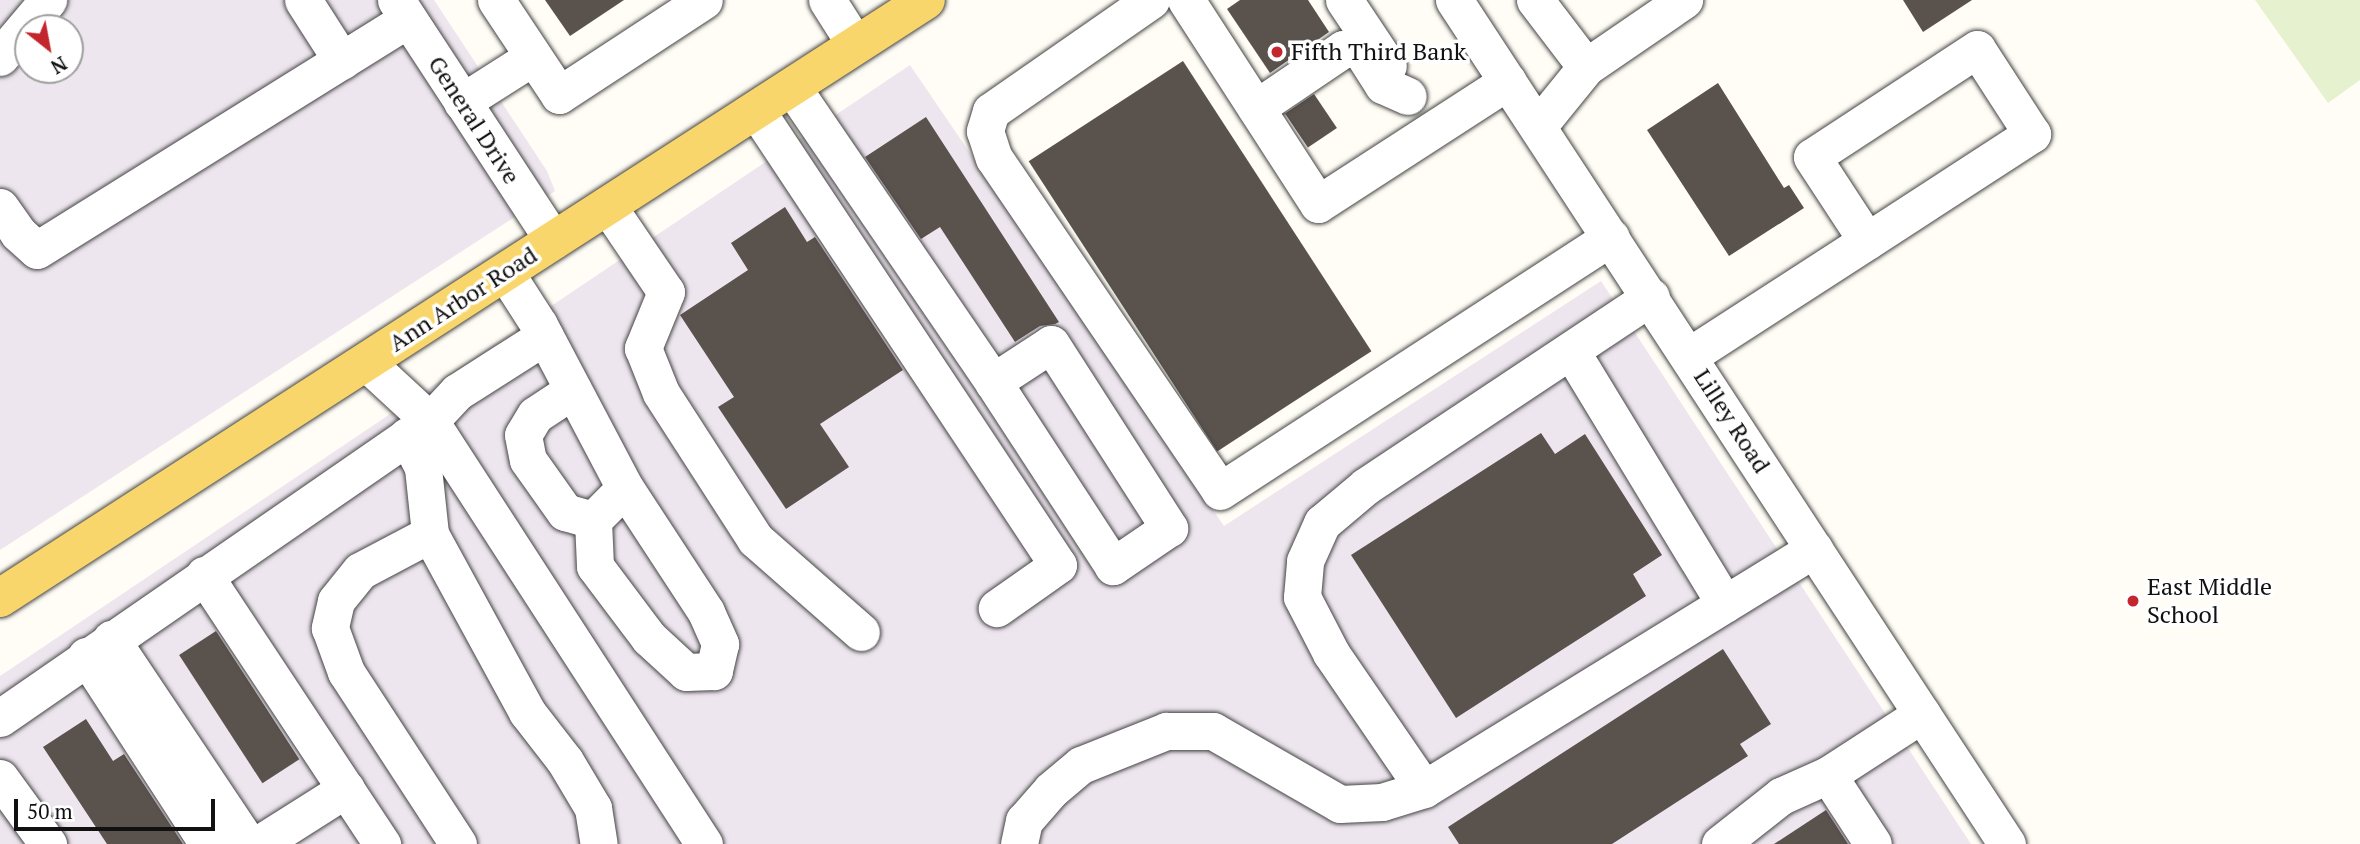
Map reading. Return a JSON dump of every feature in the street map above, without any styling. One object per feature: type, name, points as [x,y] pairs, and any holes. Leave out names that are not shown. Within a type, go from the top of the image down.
[{"type":"main road","name":"Ann Arbor Road","points":[[0,598],[926,0]]},
{"type":"street","points":[[0,57],[48,0]]},
{"type":"street","points":[[303,0],[342,61]]},
{"type":"street","points":[[496,0],[559,95],[704,0]]},
{"type":"street","points":[[827,0],[855,44]]},
{"type":"street","points":[[1186,0],[1318,204],[1508,81]]},
{"type":"street","points":[[1344,0],[1431,131]]},
{"type":"street","name":"Lilley Road","points":[[1454,0],[2007,844]]},
{"type":"street","points":[[1538,126],[1586,67],[1684,0]]},
{"type":"street","points":[[1537,1],[1586,67]]},
{"type":"street","points":[[1133,5],[991,111],[985,131],[994,158],[1220,491],[1611,237]]},
{"type":"street","points":[[0,206],[18,233],[37,250],[342,61],[402,9]]},
{"type":"street","name":"General Drive","points":[[402,9],[552,240]]},
{"type":"street","points":[[1256,108],[1343,49],[1360,49],[1383,85],[1408,96]]},
{"type":"street","points":[[1689,356],[1867,241],[2032,134],[1977,49],[1812,157],[1867,241]]},
{"type":"street","points":[[463,102],[533,57]]},
{"type":"street","points":[[792,87],[993,382],[1113,566],[1168,528],[1051,344],[993,382]]},
{"type":"street","points":[[756,110],[1058,565],[997,608]]},
{"type":"street","points":[[607,205],[666,292],[643,348],[661,393],[755,539],[861,632]]},
{"type":"street","points":[[505,272],[545,336],[625,488],[706,612],[720,644],[714,671],[686,672],[649,638],[595,566],[593,520],[625,488]]},
{"type":"street","points":[[1424,789],[1331,653],[1302,597],[1305,561],[1322,523],[1366,486],[1651,297]]},
{"type":"street","points":[[0,718],[98,647],[419,429],[457,392],[545,336]]},
{"type":"street","points":[[1571,351],[1725,604]]},
{"type":"street","points":[[366,362],[419,429],[704,844]]},
{"type":"street","points":[[573,390],[535,415],[523,435],[528,460],[565,512],[593,520]]},
{"type":"street","points":[[419,429],[430,534],[527,712],[565,761],[593,808],[599,844]]},
{"type":"street","points":[[430,534],[360,571],[336,601],[330,628],[346,672],[458,844]]},
{"type":"street","points":[[1019,844],[1024,821],[1051,790],[1082,765],[1166,731],[1213,731],[1340,804],[1382,802],[1424,789],[1814,549]]},
{"type":"street","points":[[204,575],[382,844]]},
{"type":"street","points":[[98,647],[208,844]]},
{"type":"street","points":[[98,647],[248,844]]},
{"type":"street","points":[[1720,844],[1781,796],[1828,775],[1922,714]]},
{"type":"street","points":[[1828,775],[1873,844]]},
{"type":"street","points":[[0,778],[48,844]]},
{"type":"street","points":[[259,844],[346,789]]},
{"type":"shaded area","points":[[0,0],[434,0],[547,171],[555,191],[0,550]]},
{"type":"shaded area","points":[[910,65],[1224,526],[1601,281],[1971,844],[0,844],[0,676]]},
{"type":"green space","points":[[2255,0],[2360,0],[2360,80],[2328,103]]},
{"type":"building","points":[[545,0],[624,0],[570,36]]},
{"type":"building","name":"Fifth Third Bank","points":[[1240,0],[1308,0],[1329,32],[1270,73],[1227,9]]},
{"type":"building","points":[[1903,0],[1972,0],[1923,32]]},
{"type":"building","points":[[1183,61],[1371,351],[1217,451],[1029,161]]},
{"type":"building","points":[[1718,83],[1784,188],[1789,185],[1804,208],[1729,256],[1647,130]]},
{"type":"building","points":[[1314,94],[1337,128],[1308,148],[1285,114]]},
{"type":"building","points":[[926,117],[1059,322],[1040,326],[1015,342],[940,227],[921,239],[865,157]]},
{"type":"building","points":[[785,207],[807,242],[815,237],[903,370],[820,424],[849,467],[786,509],[718,407],[734,397],[680,315],[748,270],[731,243]]},
{"type":"building","points":[[1541,433],[1555,454],[1585,434],[1662,555],[1633,574],[1646,596],[1456,718],[1351,555]]},
{"type":"building","points":[[216,631],[299,759],[262,783],[179,655]]},
{"type":"building","points":[[1723,649],[1771,724],[1740,744],[1748,756],[1612,844],[1459,844],[1448,827]]},
{"type":"building","points":[[86,719],[113,761],[124,754],[183,844],[107,844],[43,747]]},
{"type":"building","points":[[1826,810],[1848,844],[1774,844]]},
{"type":"place","name":"Fifth Third Bank","points":[[1277,52]]},
{"type":"place","name":"East Middle School","points":[[2133,601]]}]
